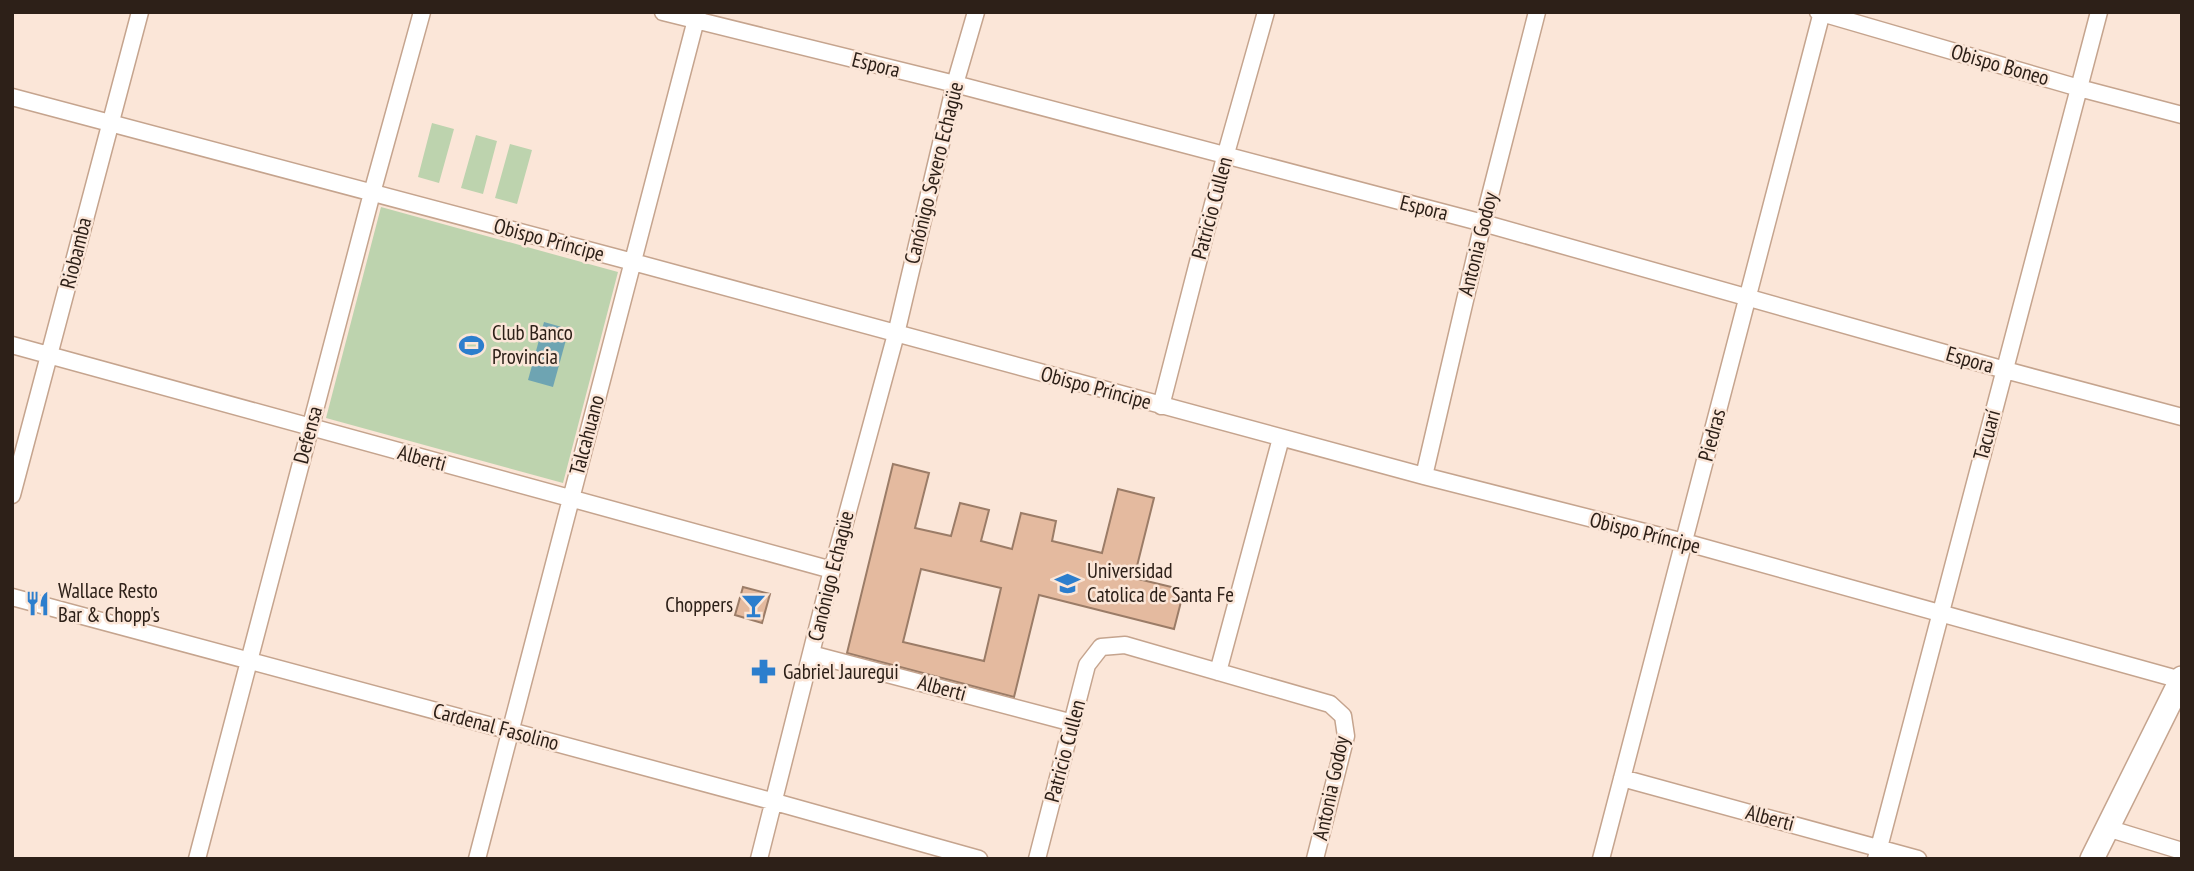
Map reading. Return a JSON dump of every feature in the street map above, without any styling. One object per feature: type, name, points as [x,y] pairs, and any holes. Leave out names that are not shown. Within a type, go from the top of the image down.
[{"type":"main road","points":[[2092,859],[2181,679]]},
{"type":"street","name":"Riobamba","points":[[12,495],[139,12]]},
{"type":"street","name":"Defensa","points":[[197,859],[422,12]]},
{"type":"street","name":"Espora","points":[[663,12],[697,17],[1483,223],[2182,417]]},
{"type":"street","name":"Canónigo Severo Echagüe","points":[[895,334],[976,12]]},
{"type":"street","name":"Patricio Cullen","points":[[1161,405],[1225,157],[1266,12]]},
{"type":"street","name":"Antonia Godoy","points":[[1424,476],[1483,223],[1537,12]]},
{"type":"street","name":"Tacuarí","points":[[1877,853],[2099,12]]},
{"type":"street","name":"Obispo Boneo","points":[[1821,13],[2182,115]]},
{"type":"street","name":"Piedras","points":[[1601,859],[1821,13]]},
{"type":"street","name":"Talcahuano","points":[[477,859],[697,17]]},
{"type":"street","name":"Obispo Príncipe","points":[[12,97],[1424,476],[1684,542],[2181,679]]},
{"type":"street","name":"Canónigo Echagüe","points":[[759,859],[895,334]]},
{"type":"street","name":"Alberti","points":[[12,345],[832,570]]},
{"type":"street","points":[[1218,672],[1282,438]]},
{"type":"street","name":"Cardenal Fasolino","points":[[12,597],[979,859]]},
{"type":"street","name":"Patricio Cullen","points":[[1037,859],[1087,665],[1101,647],[1125,645],[1218,672]]},
{"type":"street","name":"Alberti","points":[[811,654],[1073,723]]},
{"type":"street","name":"Antonia Godoy","points":[[1218,672],[1330,704],[1343,716],[1346,736],[1315,859]]},
{"type":"street","name":"Alberti","points":[[1622,778],[1877,853],[1918,859]]},
{"type":"street","points":[[2107,828],[2182,851]]},
{"type":"green space","points":[[432,123],[454,129],[439,183],[418,177]]},
{"type":"green space","points":[[476,135],[497,141],[483,194],[461,188]]},
{"type":"green space","points":[[510,144],[532,150],[517,204],[495,198]]},
{"type":"green space","name":"Club Banco Provincia","points":[[381,207],[618,272],[563,483],[326,418]]},
{"type":"water","points":[[544,322],[569,329],[553,387],[528,380]]},
{"type":"building","name":"Universidad Catolica de Santa Fe","points":[[893,464],[929,473],[915,528],[951,536],[960,503],[989,510],[981,541],[1012,549],[1021,513],[1056,521],[1052,541],[1102,553],[1118,489],[1154,498],[1134,578],[1184,590],[1174,629],[1039,595],[1014,697],[847,653]],"holes":[[[921,569],[1001,588],[984,661],[903,642]]]},
{"type":"building","name":"Choppers","points":[[743,587],[770,594],[762,623],[735,615]]},
{"type":"place","name":"Club Banco Provincia","points":[[472,345]]},
{"type":"place","name":"Universidad Catolica de Santa Fe","points":[[1067,583]]},
{"type":"place","name":"Wallace Resto Bar & Chopp's","points":[[38,603]]},
{"type":"place","name":"Choppers","points":[[753,605]]},
{"type":"place","name":"Gabriel Jauregui","points":[[763,672]]}]
